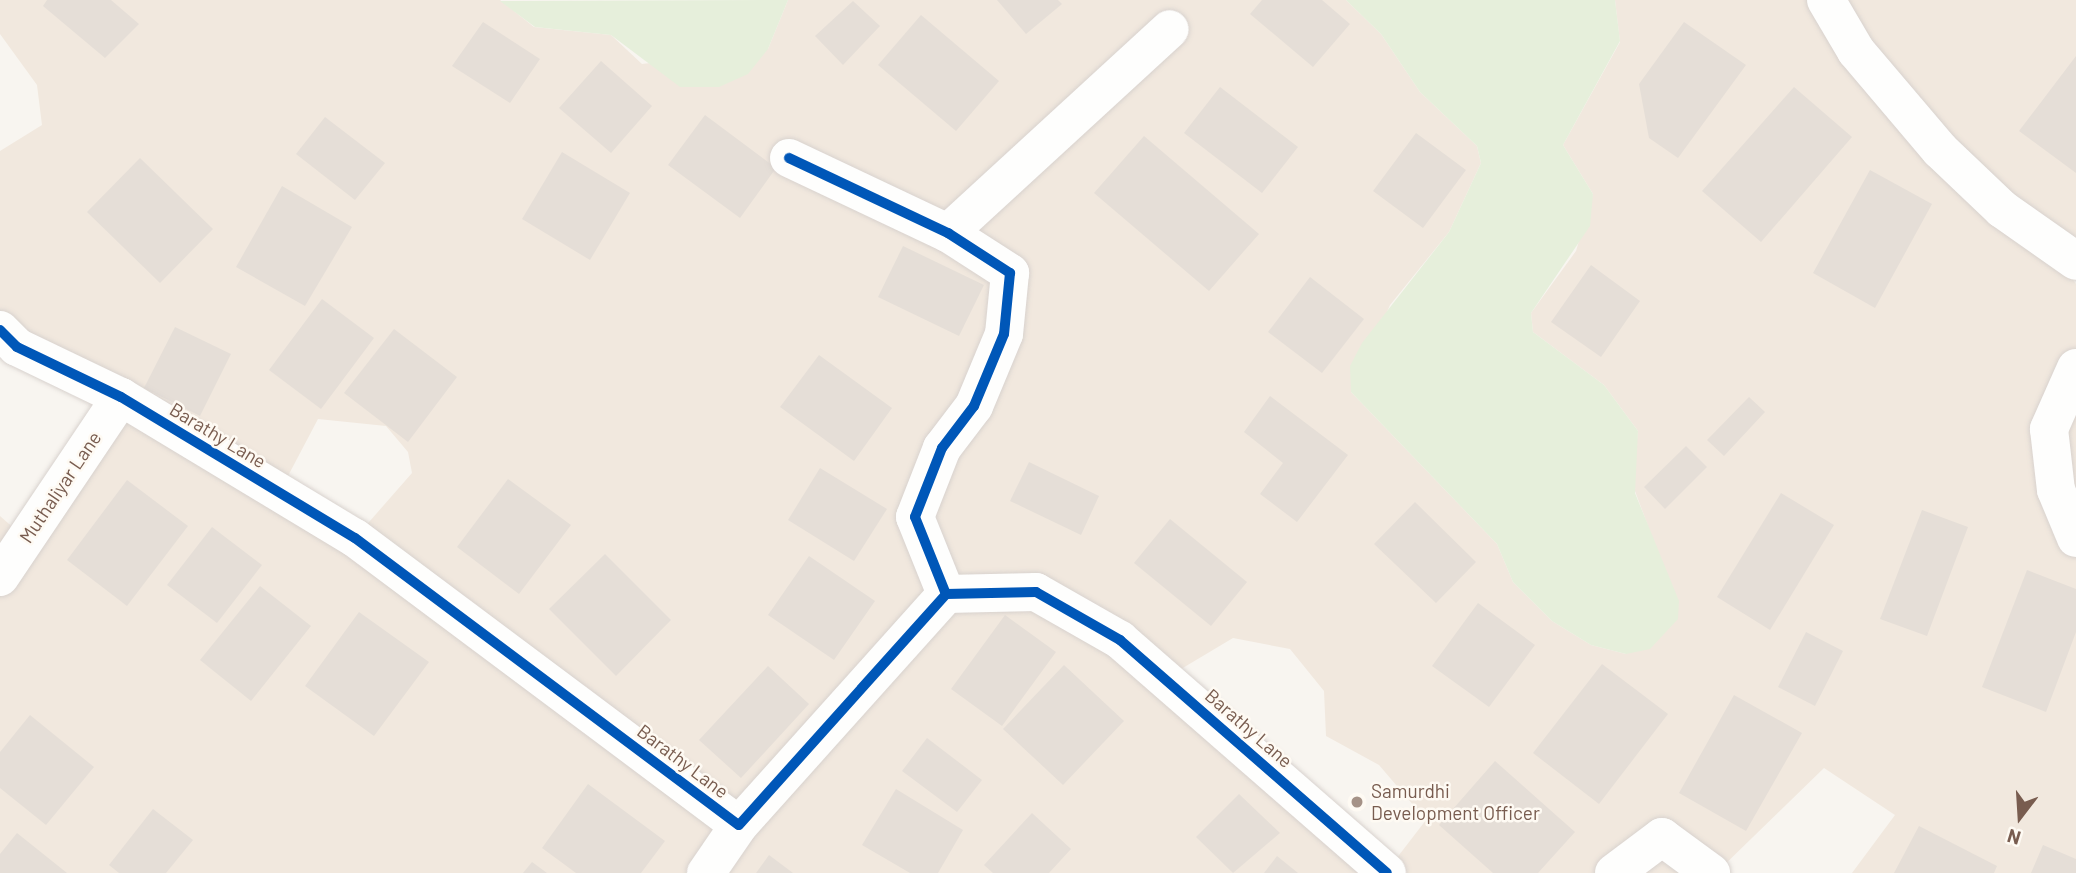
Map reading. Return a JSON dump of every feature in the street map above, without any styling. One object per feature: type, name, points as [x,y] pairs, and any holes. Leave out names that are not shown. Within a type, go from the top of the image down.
[{"type":"street","points":[[1826,0],[1856,51],[1940,150],[2002,209],[2076,261]]},
{"type":"street","points":[[948,233],[1170,30]]},
{"type":"street","points":[[706,873],[739,825],[946,594],[915,517],[942,448],[974,406],[1003,334],[1010,273],[948,233],[789,158]]},
{"type":"street","name":"Barathy Lane","points":[[0,330],[17,347],[121,397],[355,538],[739,825]]},
{"type":"street","points":[[2076,368],[2049,429],[2056,490],[2076,538]]},
{"type":"street","name":"Muthaliyar Lane","points":[[0,578],[121,397]]},
{"type":"street","name":"Barathy Lane","points":[[946,594],[1036,592],[1120,640],[1387,873]]},
{"type":"street","points":[[1614,873],[1662,837],[1711,873]]},
{"type":"shaded area","points":[[0,0],[500,0],[534,27],[611,35],[642,64],[768,49],[788,0],[1346,0],[1381,34],[1420,92],[1477,146],[1481,163],[1449,232],[1390,305],[1351,392],[1497,544],[1513,582],[1552,621],[1591,645],[1626,654],[1648,526],[1632,483],[1638,431],[1604,385],[1533,332],[1531,313],[1576,251],[1593,194],[1563,145],[1620,42],[1615,0],[2076,0],[2076,261],[2047,241],[2076,284],[2076,873],[1852,873],[1895,815],[1824,768],[1716,873],[0,873],[0,516],[25,538],[120,397],[0,330],[0,151],[42,125],[37,85],[0,34]],"holes":[[[318,419],[386,426],[408,452],[412,473],[355,538],[279,493]],[[1233,638],[1290,649],[1324,691],[1326,736],[1379,765],[1426,820],[1386,872],[1166,678]]]},
{"type":"green space","points":[[788,0],[768,49],[748,74],[719,87],[680,87],[611,35],[535,27],[500,1]]},
{"type":"green space","points":[[1346,0],[1615,0],[1620,41],[1563,145],[1593,194],[1590,226],[1531,313],[1533,332],[1604,385],[1638,431],[1635,493],[1679,601],[1678,619],[1650,649],[1626,654],[1591,645],[1552,621],[1513,582],[1497,544],[1351,392],[1350,366],[1362,343],[1449,232],[1481,163],[1477,146],[1420,92],[1381,34]]},
{"type":"building","points":[[47,0],[111,0],[139,24],[105,58],[43,6]]},
{"type":"building","points":[[997,0],[1058,0],[1062,4],[1026,34]]},
{"type":"building","points":[[1262,0],[1322,0],[1350,24],[1313,67],[1250,14]]},
{"type":"building","points":[[853,1],[880,26],[843,65],[815,36]]},
{"type":"building","points":[[921,15],[999,81],[956,131],[878,65]]},
{"type":"building","points":[[483,22],[540,59],[510,103],[452,66]]},
{"type":"building","points":[[1684,22],[1746,65],[1678,158],[1649,138],[1639,84]]},
{"type":"building","points":[[2076,56],[2076,173],[2019,131]]},
{"type":"building","points":[[601,61],[652,106],[611,153],[559,108]]},
{"type":"building","points":[[1220,87],[1298,147],[1262,193],[1184,133]]},
{"type":"building","points":[[1794,87],[1852,137],[1761,242],[1702,191]]},
{"type":"building","points":[[705,115],[776,168],[740,218],[668,165]]},
{"type":"building","points":[[325,117],[385,163],[355,200],[296,154]]},
{"type":"building","points":[[1416,133],[1466,170],[1423,228],[1373,191]]},
{"type":"building","points":[[1144,136],[1259,234],[1209,291],[1094,193]]},
{"type":"building","points":[[562,152],[630,193],[590,260],[522,219]]},
{"type":"building","points":[[140,158],[213,229],[160,283],[87,212]]},
{"type":"building","points":[[1870,170],[1932,204],[1875,308],[1813,273]]},
{"type":"building","points":[[282,186],[352,227],[305,306],[236,267]]},
{"type":"building","points":[[903,246],[984,285],[959,336],[878,297]]},
{"type":"building","points":[[1591,265],[1640,301],[1601,357],[1551,322]]},
{"type":"building","points":[[1310,277],[1364,319],[1322,373],[1268,332]]},
{"type":"building","points":[[322,299],[374,338],[321,409],[269,370]]},
{"type":"building","points":[[175,327],[231,354],[200,416],[144,388]]},
{"type":"building","points":[[394,329],[457,377],[408,442],[344,393]]},
{"type":"building","points":[[819,355],[892,408],[854,461],[780,407]]},
{"type":"building","points":[[1270,396],[1348,455],[1297,522],[1260,494],[1283,463],[1244,432]]},
{"type":"building","points":[[1749,397],[1765,412],[1724,456],[1707,440]]},
{"type":"building","points":[[1686,446],[1707,467],[1665,509],[1644,487]]},
{"type":"building","points":[[1029,462],[1099,496],[1081,535],[1010,501]]},
{"type":"building","points":[[820,468],[887,509],[854,561],[788,520]]},
{"type":"building","points":[[508,479],[571,525],[519,594],[457,547]]},
{"type":"building","points":[[127,480],[188,526],[127,606],[67,560]]},
{"type":"building","points":[[1781,493],[1834,525],[1770,630],[1717,597]]},
{"type":"building","points":[[1415,502],[1476,562],[1436,603],[1374,544]]},
{"type":"building","points":[[1922,510],[1968,527],[1927,636],[1880,619]]},
{"type":"building","points":[[1170,519],[1247,582],[1211,626],[1134,563]]},
{"type":"building","points":[[212,527],[262,565],[217,623],[167,585]]},
{"type":"building","points":[[605,554],[671,620],[616,676],[549,609]]},
{"type":"building","points":[[809,556],[875,601],[834,660],[768,615]]},
{"type":"building","points":[[2027,570],[2076,589],[2076,632],[2046,712],[1982,687]]},
{"type":"building","points":[[260,586],[311,626],[251,701],[200,660]]},
{"type":"building","points":[[1478,603],[1535,645],[1489,707],[1432,666]]},
{"type":"building","points":[[359,612],[429,662],[374,736],[305,686]]},
{"type":"building","points":[[1005,615],[1056,652],[1002,726],[951,689]]},
{"type":"building","points":[[1806,632],[1843,651],[1815,706],[1778,687]]},
{"type":"building","points":[[1602,664],[1668,714],[1599,804],[1533,753]]},
{"type":"building","points":[[1064,665],[1124,721],[1063,785],[1003,729]]},
{"type":"building","points":[[768,666],[809,704],[741,778],[699,740]]},
{"type":"building","points":[[1734,695],[1802,733],[1746,831],[1679,793]]},
{"type":"building","points":[[30,715],[94,767],[46,825],[0,788],[0,752]]},
{"type":"building","points":[[927,738],[982,780],[957,812],[902,771]]},
{"type":"building","points":[[1495,761],[1575,832],[1538,873],[1493,873],[1439,825]]},
{"type":"building","points":[[588,784],[665,841],[641,873],[576,873],[542,848]]},
{"type":"building","points":[[896,789],[963,830],[938,873],[910,873],[862,845]]},
{"type":"building","points":[[1239,794],[1280,833],[1233,873],[1196,837]]},
{"type":"building","points":[[153,809],[193,840],[166,873],[119,873],[109,865]]},
{"type":"building","points":[[1032,813],[1071,849],[1049,873],[993,873],[984,865]]},
{"type":"building","points":[[1919,826],[1997,866],[1994,873],[1894,873]]},
{"type":"building","points":[[17,833],[67,873],[0,873],[0,854]]},
{"type":"building","points":[[2043,845],[2076,859],[2076,873],[2031,873]]},
{"type":"building","points":[[769,855],[793,873],[756,873]]},
{"type":"building","points":[[1277,856],[1298,873],[1264,873]]},
{"type":"building","points":[[532,862],[547,873],[523,873]]},
{"type":"cycle path","points":[[789,158],[948,233],[1010,273],[1004,334],[974,406],[942,448],[915,517],[946,594]]},
{"type":"cycle path","points":[[0,330],[17,347],[121,397],[355,538],[739,825],[946,594],[1036,592],[1120,640],[1387,873]]},
{"type":"place","name":"Samurdhi Development Officer","points":[[1357,802]]}]
